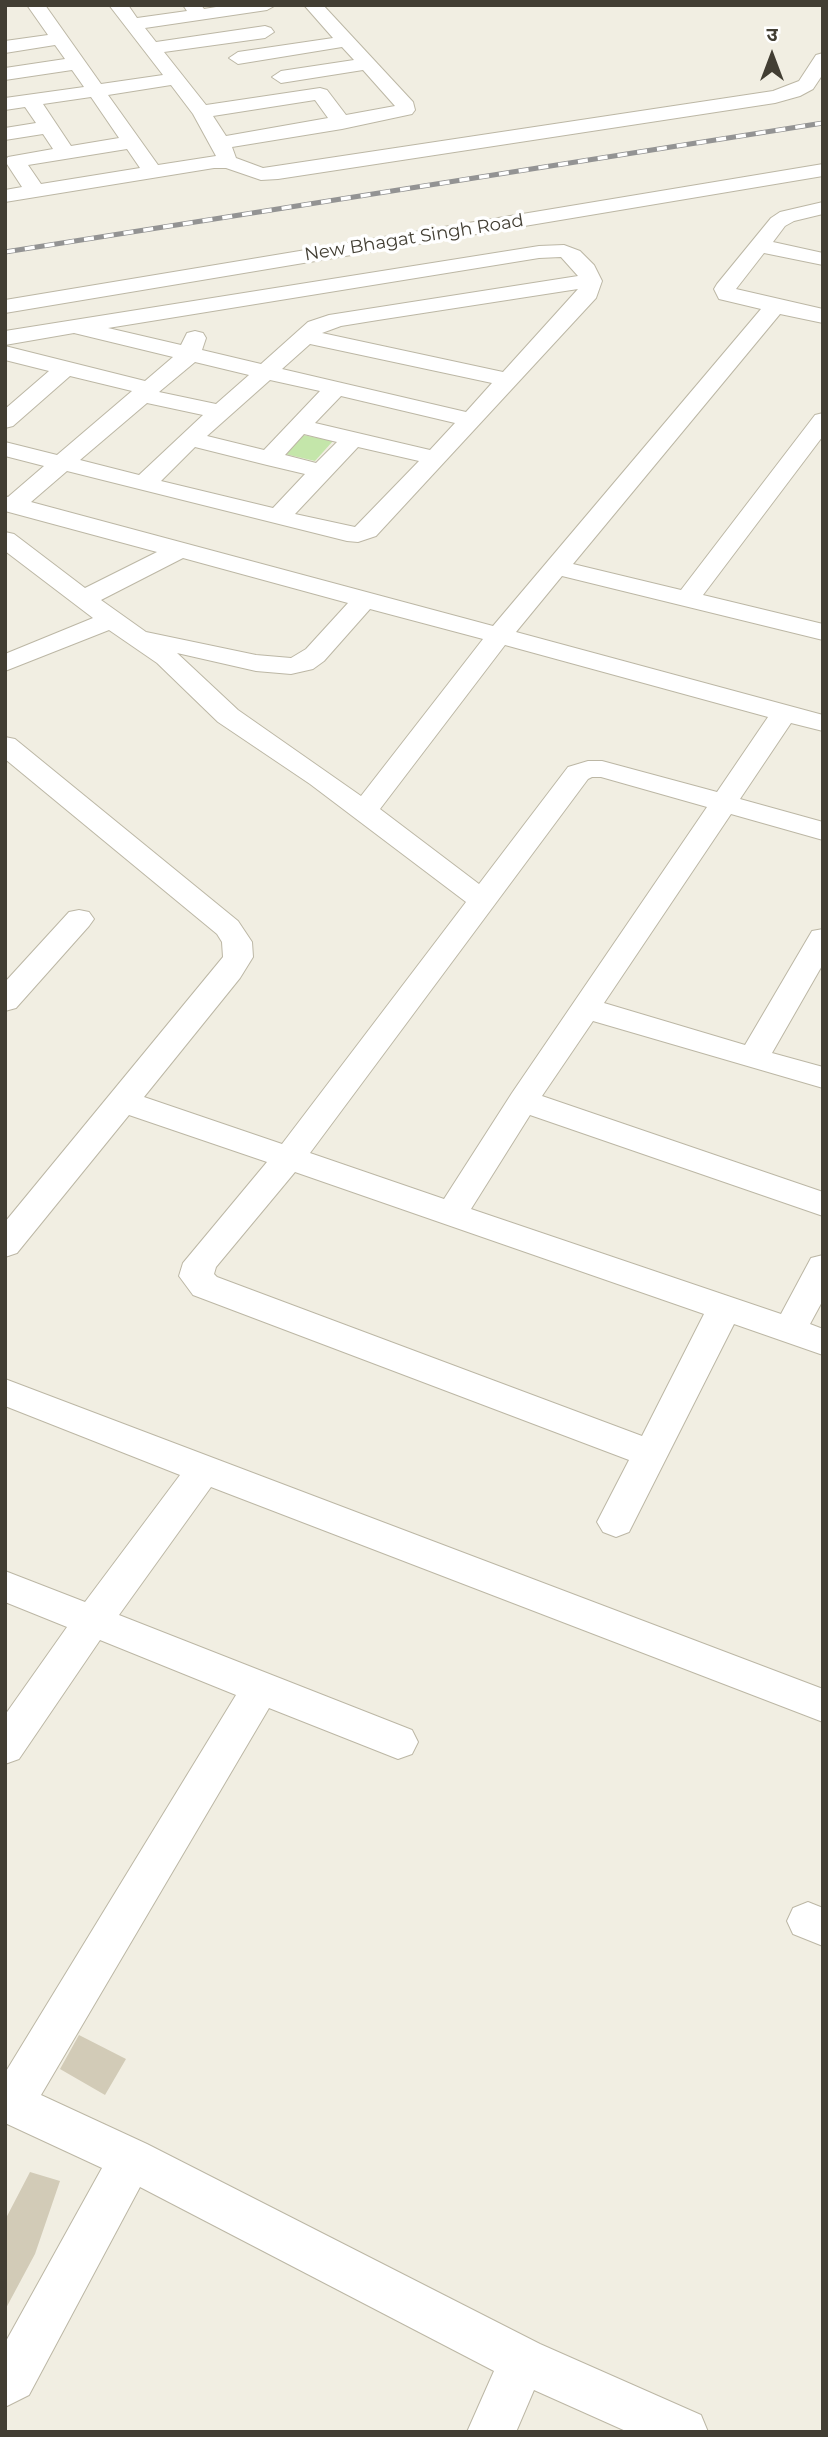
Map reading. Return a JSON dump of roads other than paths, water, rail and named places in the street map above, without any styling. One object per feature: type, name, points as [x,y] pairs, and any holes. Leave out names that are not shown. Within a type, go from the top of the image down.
[{"type":"street","points":[[36,5],[153,172]]},
{"type":"street","points":[[118,5],[201,112],[224,153],[249,171],[278,173],[775,97],[806,85],[823,60]]},
{"type":"street","points":[[133,24],[195,10],[267,5]]},
{"type":"street","points":[[5,196],[153,172],[342,123],[405,110],[406,106],[313,5]]},
{"type":"street","points":[[246,8],[282,51]]},
{"type":"street","points":[[26,25],[48,23]]},
{"type":"street","points":[[153,48],[265,32]]},
{"type":"street","points":[[222,38],[251,73]]},
{"type":"street","points":[[5,47],[59,39]]},
{"type":"street","points":[[238,58],[348,41]]},
{"type":"street","points":[[5,74],[78,63]]},
{"type":"street","points":[[271,100],[257,81],[368,64]]},
{"type":"street","points":[[304,74],[342,123]]},
{"type":"street","points":[[5,104],[176,79]]},
{"type":"street","points":[[201,112],[320,94]]},
{"type":"street","points":[[30,100],[66,153]]},
{"type":"street","points":[[5,134],[48,127]]},
{"type":"street","points":[[10,153],[66,153],[133,142]]},
{"type":"street","points":[[10,153],[36,192]]},
{"type":"street","name":"New Bhagat Singh Road","points":[[5,292],[823,158]]},
{"type":"street","name":"New Bhagat Singh Road","points":[[5,307],[823,170]]},
{"type":"street","points":[[823,208],[787,216],[778,222],[725,289],[727,294],[733,297],[823,316]]},
{"type":"street","points":[[760,246],[823,259]]},
{"type":"street","points":[[5,338],[551,251],[573,255],[586,270],[591,281],[588,293],[367,531],[347,534],[5,449]]},
{"type":"street","points":[[9,504],[61,464],[189,355],[195,340],[194,324],[173,278]]},
{"type":"street","points":[[145,483],[190,439],[316,327],[337,320],[591,281]]},
{"type":"street","points":[[364,811],[499,636],[775,306]]},
{"type":"street","points":[[75,327],[471,420]]},
{"type":"street","points":[[304,336],[508,380]]},
{"type":"street","points":[[5,353],[220,412]]},
{"type":"street","points":[[5,421],[15,401],[65,368]]},
{"type":"street","points":[[269,458],[335,389]]},
{"type":"street","points":[[687,599],[823,420]]},
{"type":"street","points":[[299,426],[436,458]]},
{"type":"street","points":[[190,439],[321,471]]},
{"type":"street","points":[[278,517],[353,439]]},
{"type":"street","points":[[9,504],[823,723]]},
{"type":"street","points":[[5,538],[111,620],[166,657],[228,716],[364,811],[482,901]]},
{"type":"street","points":[[83,599],[180,550]]},
{"type":"street","points":[[556,567],[687,599],[820,627]]},
{"type":"street","points":[[139,637],[256,663],[291,666],[304,663],[316,655],[364,600]]},
{"type":"street","points":[[5,663],[111,620]]},
{"type":"street","points":[[452,1214],[523,1101],[785,712]]},
{"type":"street","points":[[5,745],[228,928],[237,942],[237,957],[229,971],[123,1101],[18,1208],[5,1245]]},
{"type":"street","points":[[651,1454],[205,1286],[196,1276],[200,1263],[289,1157],[578,773],[588,769],[602,769],[823,831]]},
{"type":"street","points":[[5,1001],[79,919]]},
{"type":"street","points":[[753,1058],[823,938]]},
{"type":"street","points":[[585,1008],[823,1078]]},
{"type":"street","points":[[123,1101],[823,1342]]},
{"type":"street","points":[[523,1101],[823,1204]]},
{"type":"street","points":[[790,1331],[823,1267]]},
{"type":"street","points":[[616,1522],[724,1309]]},
{"type":"street","points":[[5,1392],[823,1706]]},
{"type":"street","points":[[5,1747],[204,1469]]},
{"type":"street","points":[[5,1586],[398,1742]]},
{"type":"street","points":[[261,1687],[8,2102],[131,2159],[523,2361],[684,2432]]},
{"type":"street","points":[[5,2383],[12,2378],[131,2159]]},
{"type":"street","points":[[492,2432],[523,2361]]},
{"type":"railway","points":[[5,252],[823,123]]}]
